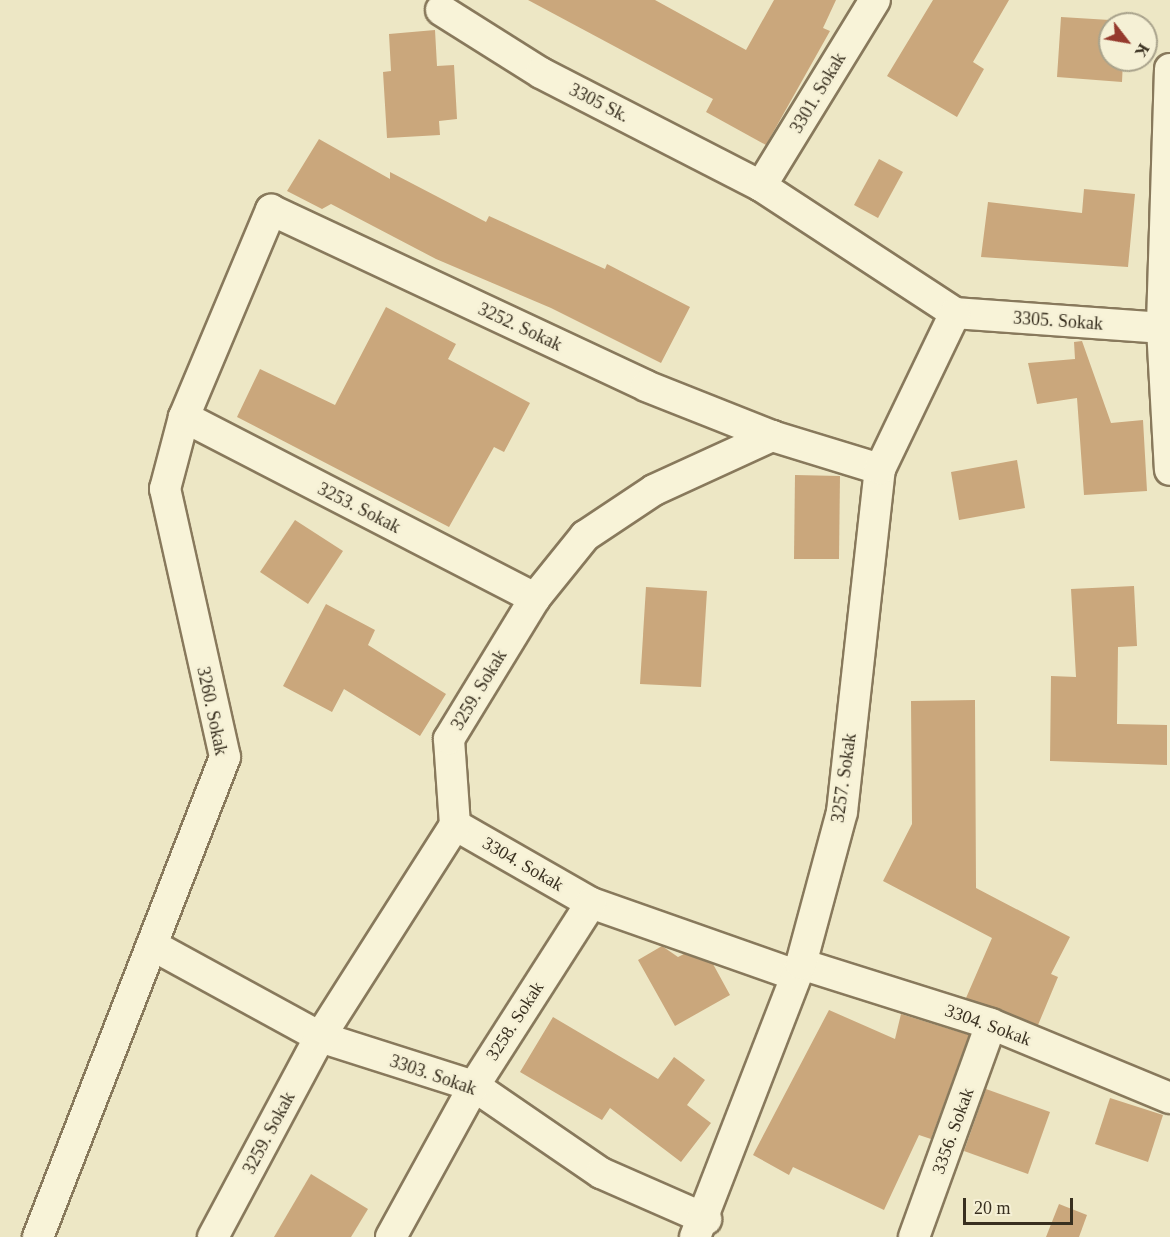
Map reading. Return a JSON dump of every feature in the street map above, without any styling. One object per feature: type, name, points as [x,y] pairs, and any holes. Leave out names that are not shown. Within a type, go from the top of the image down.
[{"type":"street","name":"3301. Sokak","points":[[761,186],[874,0]]},
{"type":"street","name":"3305 Sk.","points":[[441,10],[541,73],[761,186],[955,313]]},
{"type":"street","points":[[1170,69],[1162,328],[1170,470]]},
{"type":"street","name":"3260. Sokak","points":[[38,1237],[225,757],[165,489],[184,417],[271,210]]},
{"type":"street","name":"3252. Sokak","points":[[271,210],[646,386],[772,436]]},
{"type":"street","name":"3305. Sokak","points":[[955,313],[1162,328]]},
{"type":"street","name":"3257. Sokak","points":[[701,1228],[798,970],[842,813],[880,469],[955,313]]},
{"type":"street","name":"3253. Sokak","points":[[184,417],[535,598]]},
{"type":"street","points":[[772,436],[880,469]]},
{"type":"street","name":"3259. Sokak","points":[[213,1237],[320,1037],[455,825],[449,739],[535,598],[585,536],[654,490],[772,436]]},
{"type":"street","name":"3304. Sokak","points":[[455,825],[591,903],[798,970],[992,1024],[1170,1098]]},
{"type":"street","name":"3258. Sokak","points":[[391,1237],[474,1086],[591,903]]},
{"type":"street","name":"3303. Sokak","points":[[152,945],[320,1037],[474,1086],[601,1173],[701,1228]]},
{"type":"street","name":"3356. Sokak","points":[[914,1237],[992,1024]]},
{"type":"building","points":[[528,0],[655,0],[746,50],[774,0],[836,0],[823,28],[830,31],[766,145],[706,112],[713,99]]},
{"type":"building","points":[[933,0],[1009,0],[973,62],[984,69],[957,117],[887,76]]},
{"type":"building","points":[[1061,17],[1098,19],[1098,72],[1122,72],[1122,82],[1057,77]]},
{"type":"building","points":[[435,30],[437,66],[454,65],[457,119],[439,121],[440,135],[387,138],[383,72],[391,71],[389,34]]},
{"type":"building","points":[[319,139],[390,179],[390,172],[486,222],[489,216],[605,269],[607,264],[690,307],[661,363],[551,308],[436,259],[331,204],[322,209],[287,191]]},
{"type":"building","points":[[879,159],[903,172],[878,218],[854,205]]},
{"type":"building","points":[[1084,189],[1135,194],[1128,267],[981,257],[988,202],[1082,213]]},
{"type":"building","points":[[386,307],[456,344],[448,359],[530,403],[504,452],[494,447],[449,527],[237,417],[260,369],[335,405]]},
{"type":"building","points":[[1082,341],[1111,423],[1143,420],[1147,491],[1084,495],[1077,398],[1037,404],[1028,363],[1075,359],[1074,342]]},
{"type":"building","points":[[1017,460],[1025,508],[959,520],[951,472]]},
{"type":"building","points":[[795,475],[840,476],[839,559],[794,559]]},
{"type":"building","points":[[295,520],[343,551],[308,604],[260,572]]},
{"type":"building","points":[[1134,586],[1137,646],[1118,647],[1117,724],[1167,725],[1167,765],[1050,761],[1051,676],[1076,677],[1071,589]]},
{"type":"building","points":[[646,587],[707,591],[701,687],[640,684]]},
{"type":"building","points":[[326,604],[375,630],[368,645],[446,694],[420,736],[344,689],[332,712],[283,686]]},
{"type":"building","points":[[975,700],[976,888],[1070,937],[1051,974],[1058,977],[1038,1025],[966,998],[992,938],[883,881],[912,824],[911,701]]},
{"type":"building","points":[[662,946],[678,957],[684,954],[713,964],[730,995],[675,1026],[638,960]]},
{"type":"building","points":[[829,1010],[895,1039],[901,1014],[969,1035],[931,1139],[919,1135],[884,1210],[793,1167],[789,1175],[753,1155]]},
{"type":"building","points":[[553,1017],[658,1079],[674,1057],[705,1080],[687,1105],[711,1123],[681,1162],[610,1108],[602,1120],[520,1072]]},
{"type":"building","points":[[986,1089],[1050,1112],[1028,1174],[964,1151]]},
{"type":"building","points":[[1110,1098],[1163,1115],[1148,1162],[1095,1144]]},
{"type":"building","points":[[311,1174],[368,1209],[351,1237],[274,1237]]},
{"type":"building","points":[[1059,1204],[1087,1215],[1079,1237],[1046,1237]]}]
